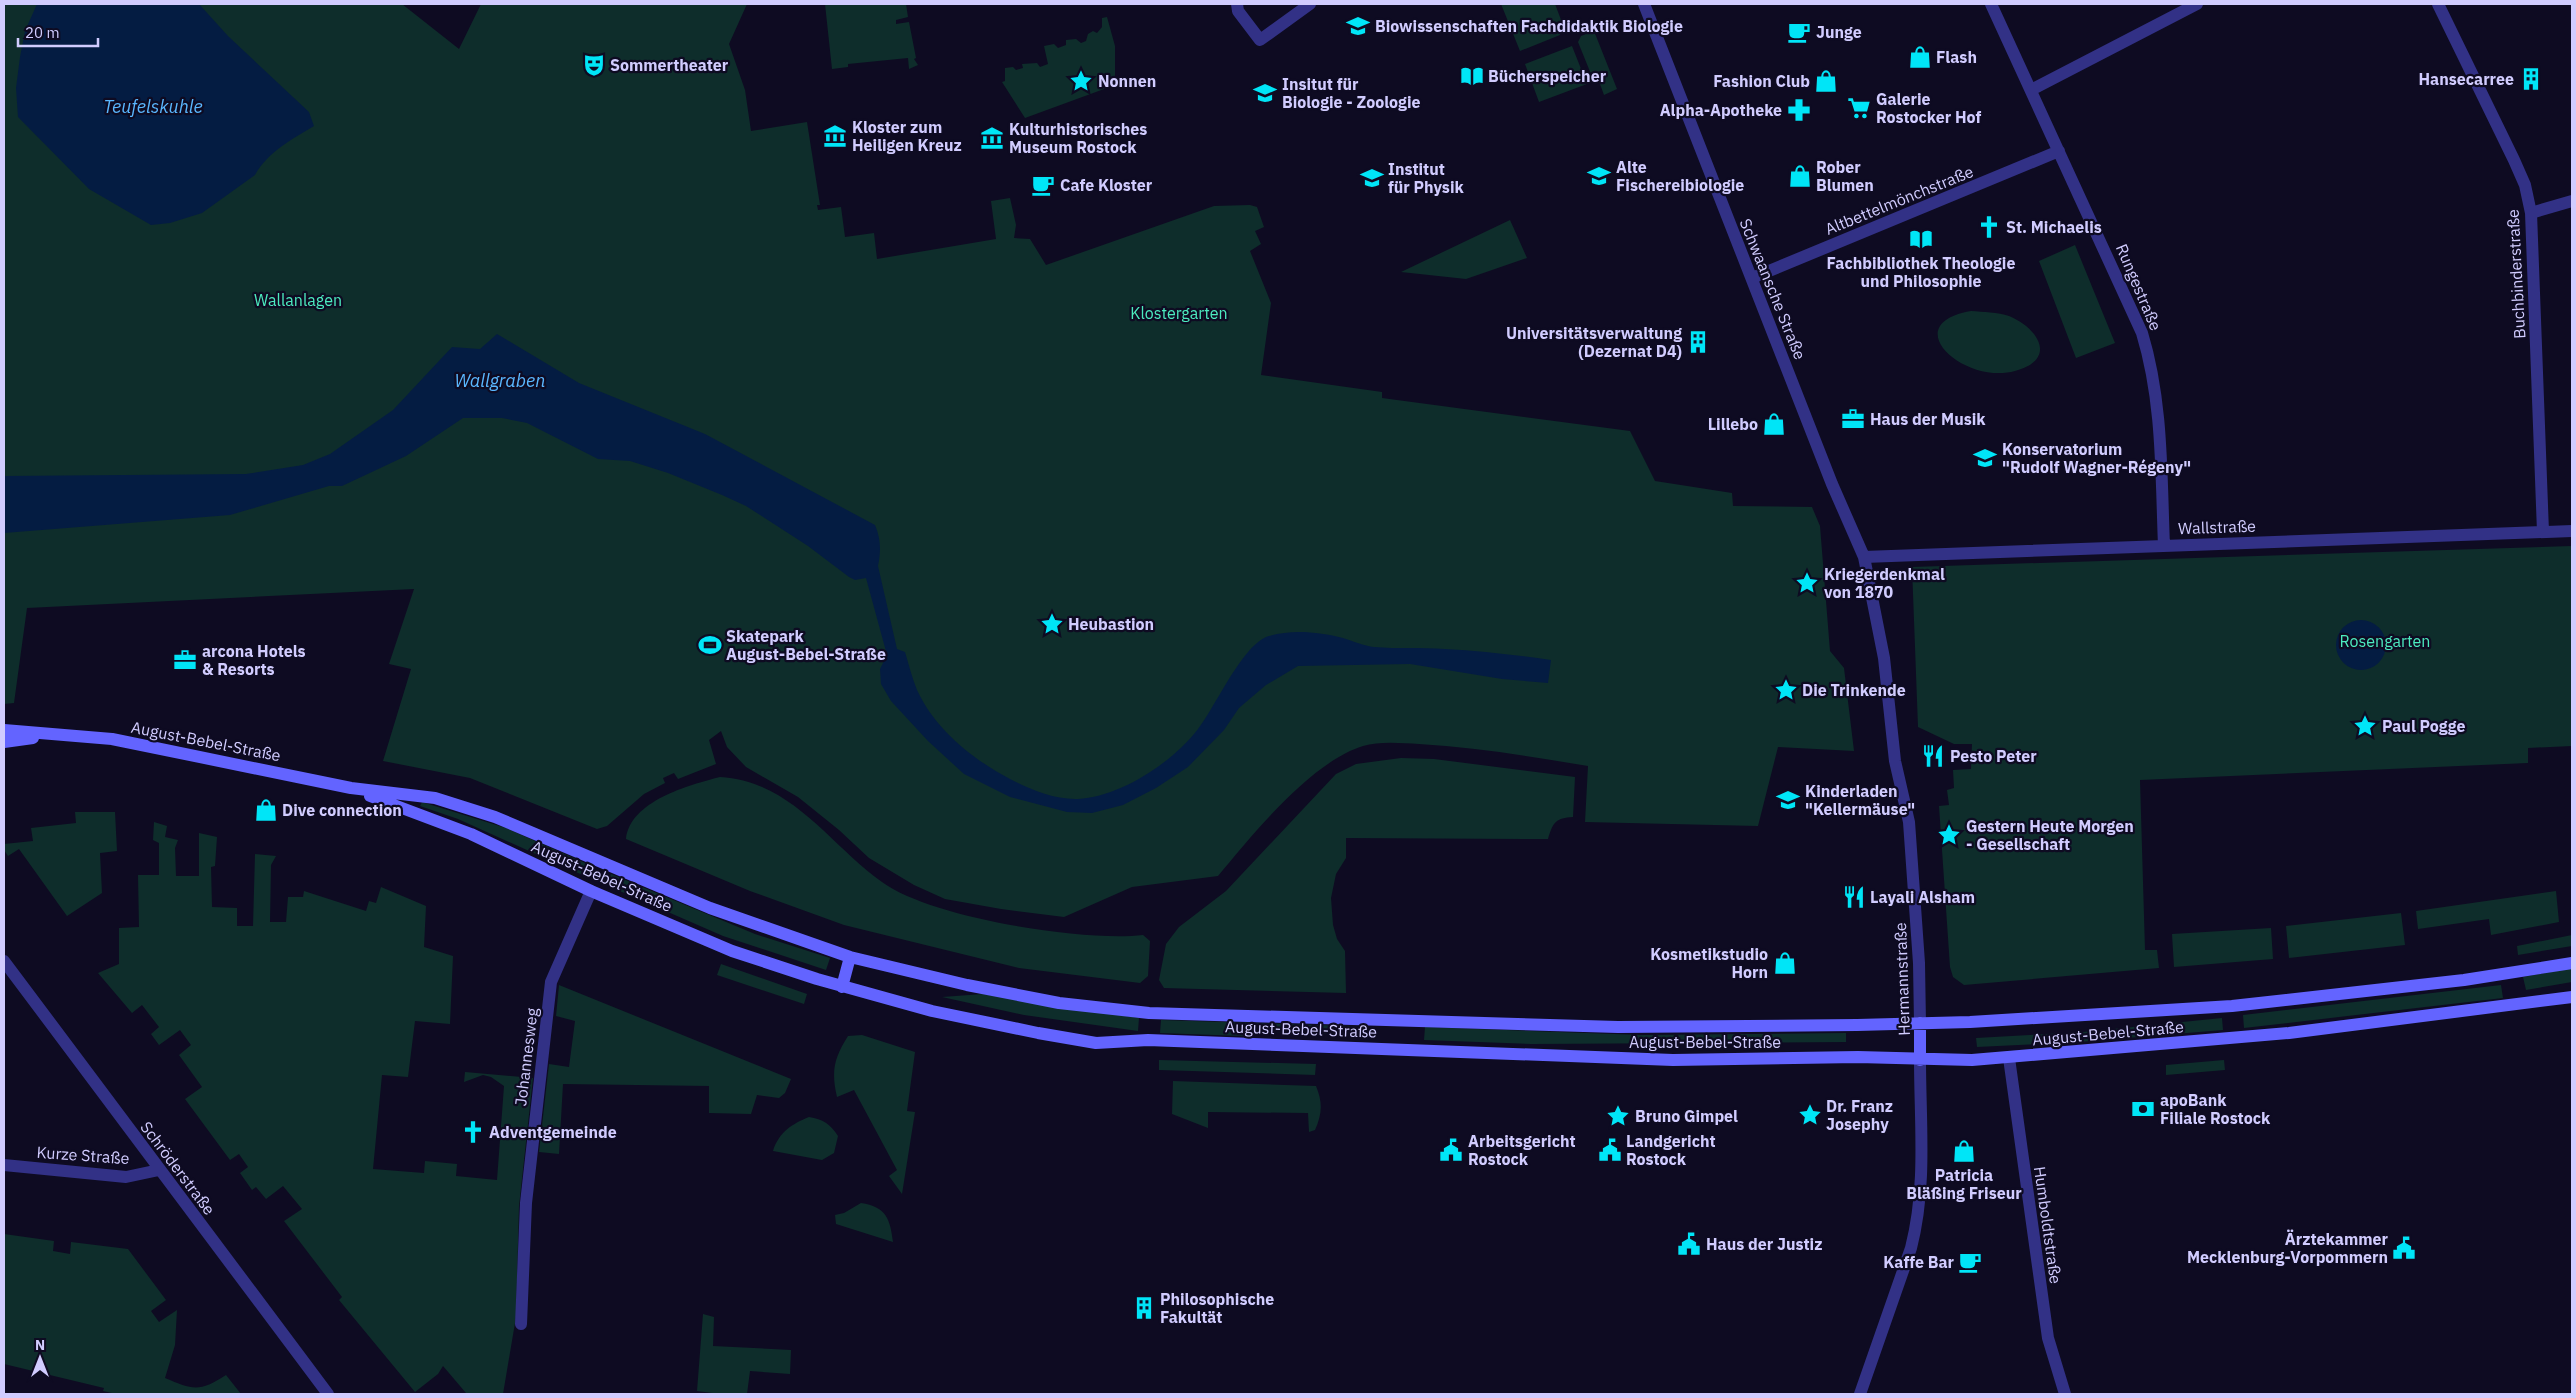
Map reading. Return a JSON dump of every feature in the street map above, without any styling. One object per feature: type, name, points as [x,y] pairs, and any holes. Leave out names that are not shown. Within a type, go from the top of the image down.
[{"type":"main road","name":"August-Bebel-Straße","points":[[4,730],[112,739],[164,748],[351,788],[435,798],[495,817],[710,908],[850,957],[967,985],[1059,1003],[1149,1013],[1618,1027],[1920,1023],[2232,1006],[2464,980],[2572,963]]},
{"type":"main road","name":"August-Bebel-Straße","points":[[4,742],[53,735]]},
{"type":"main road","name":"August-Bebel-Straße","points":[[351,788],[470,834],[590,891],[732,951],[842,987],[977,1021],[1096,1043],[1157,1040],[1673,1060],[1831,1057],[1920,1060],[2009,1058],[2289,1033],[2572,997]]},
{"type":"main road","points":[[842,987],[850,957]]},
{"type":"main road","name":"Hermannstraße","points":[[1920,1023],[1920,1060]]},
{"type":"street","points":[[1237,4],[1238,11],[1260,40],[1310,4]]},
{"type":"street","name":"Schwaansche Straße","points":[[1644,4],[1832,484],[1864,557]]},
{"type":"street","name":"Rungestraße","points":[[1991,4],[2135,316],[2148,353],[2160,421],[2164,546]]},
{"type":"street","points":[[2030,90],[2197,4]]},
{"type":"street","name":"Buchbinderstraße","points":[[2438,4],[2514,160],[2524,184],[2531,213],[2543,532]]},
{"type":"street","name":"Altbettelmönchstraße","points":[[1752,278],[2059,151]]},
{"type":"street","points":[[2531,213],[2572,201]]},
{"type":"street","name":"Wallstraße","points":[[1864,557],[2572,531]]},
{"type":"street","name":"Hermannstraße","points":[[1864,557],[1884,658],[1895,761],[1909,822],[1919,963],[1920,1023]]},
{"type":"street","name":"Johannesweg","points":[[521,1324],[526,1204],[551,982],[590,891]]},
{"type":"street","name":"Schröderstraße","points":[[4,961],[328,1394]]},
{"type":"street","name":"Humboldtstraße","points":[[2009,1058],[2048,1338],[2065,1394]]},
{"type":"street","name":"Hermannstraße","points":[[1860,1394],[1917,1223],[1921,1169],[1920,1060]]},
{"type":"street","name":"Kurze Straße","points":[[4,1165],[126,1177],[159,1170]]},
{"type":"green space","name":"Wallanlagen","points":[[4,4],[402,4],[459,49],[481,4],[747,4],[729,44],[745,90],[751,131],[807,122],[820,205],[817,205],[818,210],[841,207],[845,237],[874,233],[877,259],[996,239],[991,201],[1010,198],[1016,225],[1014,238],[1030,239],[1046,265],[1214,206],[1250,205],[1257,207],[1264,227],[1255,231],[1261,244],[1250,251],[1271,303],[1261,375],[1382,392],[1382,398],[1630,431],[1655,481],[1732,493],[1733,506],[1812,507],[1820,526],[1830,651],[1844,668],[1854,751],[1778,747],[1758,826],[1585,822],[1588,766],[1462,747],[1398,743],[1369,744],[1343,754],[1303,783],[1265,821],[1218,876],[1132,887],[1064,917],[1001,909],[945,899],[914,885],[869,858],[839,830],[798,797],[746,767],[727,747],[721,731],[709,740],[716,764],[678,779],[674,773],[663,778],[665,783],[644,794],[607,826],[597,829],[470,778],[383,761],[411,669],[389,664],[414,589],[27,608],[14,703],[4,704]]},
{"type":"green space","points":[[825,4],[906,4],[908,17],[896,20],[896,24],[909,22],[916,58],[914,59],[918,65],[909,69],[908,58],[848,64],[848,67],[832,69]]},
{"type":"green space","points":[[1501,4],[1555,4],[1563,25],[1560,35],[1520,51]]},
{"type":"green space","points":[[1107,17],[1115,46],[1115,85],[1025,118],[1002,82],[1005,81],[1005,68],[1013,67],[1016,70],[1023,68],[1022,64],[1037,63],[1040,67],[1048,64],[1044,46],[1054,44],[1058,48],[1066,45],[1066,40],[1076,39],[1081,43],[1086,41],[1088,34],[1093,31],[1097,33],[1102,27],[1102,18]]},
{"type":"green space","points":[[1594,31],[1617,89],[1604,95],[1600,84],[1593,79],[1578,42],[1581,36]]},
{"type":"green space","points":[[1572,46],[1587,84],[1539,102],[1525,64]]},
{"type":"green space","points":[[1510,220],[1527,258],[1466,279],[1401,272]]},
{"type":"green space","points":[[2075,245],[2115,343],[2076,358],[2039,261]]},
{"type":"green space","points":[[1971,311],[2009,316],[2020,322],[2036,336],[2040,352],[2036,360],[2028,366],[2015,371],[1995,373],[1976,369],[1959,362],[1946,351],[1939,339],[1939,328],[1949,318]]},
{"type":"green space","name":"Rosengarten","points":[[2572,546],[2572,746],[2528,748],[2528,763],[2140,780],[2145,950],[2157,950],[2159,968],[1964,985],[1953,977],[1950,967],[1939,806],[1949,805],[1947,790],[1954,788],[1953,770],[1971,769],[1972,744],[1954,744],[1918,727],[1912,567]]},
{"type":"green space","points":[[1401,758],[1434,759],[1575,777],[1573,817],[1563,818],[1556,822],[1548,839],[1346,838],[1346,858],[1336,874],[1331,898],[1333,925],[1337,939],[1345,951],[1346,993],[1164,988],[1159,980],[1166,944],[1179,927],[1226,891],[1336,774],[1356,764]]},
{"type":"green space","points":[[720,777],[745,781],[768,790],[789,802],[863,867],[882,882],[905,895],[935,906],[1008,925],[1084,935],[1143,935],[1150,941],[1148,976],[1140,983],[1019,968],[844,925],[750,891],[626,839],[630,826],[638,814],[649,805],[678,790]]},
{"type":"green space","points":[[422,802],[506,828],[592,866],[587,877],[458,819],[420,806]]},
{"type":"green space","points":[[75,812],[115,812],[117,851],[100,853],[102,893],[67,916],[19,849],[8,856],[4,850],[4,844],[33,841],[31,828],[76,823]]},
{"type":"green space","points":[[154,822],[167,826],[165,837],[178,840],[175,848],[176,876],[199,876],[199,833],[217,837],[215,866],[211,867],[212,907],[237,908],[237,926],[253,926],[255,854],[276,856],[271,865],[270,922],[286,922],[288,897],[303,897],[304,891],[366,911],[369,901],[376,903],[381,887],[426,906],[424,947],[453,956],[450,1024],[415,1021],[408,1077],[382,1075],[373,1169],[424,1173],[425,1161],[457,1164],[456,1176],[497,1180],[504,1086],[491,1077],[483,1075],[464,1082],[465,1072],[533,1078],[519,1206],[516,1317],[503,1394],[464,1394],[466,1393],[443,1366],[438,1374],[415,1392],[339,1300],[342,1297],[284,1221],[302,1209],[283,1186],[266,1199],[256,1187],[252,1190],[240,1173],[248,1167],[239,1154],[230,1160],[185,1099],[202,1087],[179,1055],[191,1045],[180,1030],[159,1045],[151,1034],[159,1027],[142,1005],[132,1013],[98,973],[119,964],[119,928],[139,927],[138,875],[159,875],[159,843],[153,840]]},
{"type":"green space","points":[[611,874],[755,934],[830,958],[826,970],[723,936],[606,885]]},
{"type":"green space","points":[[2556,891],[2559,922],[2491,935],[2489,919],[2418,929],[2416,911]]},
{"type":"green space","points":[[2401,913],[2405,945],[2289,958],[2286,926]]},
{"type":"green space","points":[[2271,928],[2273,959],[2174,967],[2172,934]]},
{"type":"green space","points":[[2572,935],[2572,946],[2518,955],[2517,946]]},
{"type":"green space","points":[[721,964],[807,994],[804,1004],[717,975]]},
{"type":"green space","points":[[2572,968],[2572,982],[2526,990],[2523,977]]},
{"type":"green space","points":[[559,985],[791,1079],[785,1093],[779,1098],[757,1095],[751,1114],[709,1113],[709,1086],[563,1084],[559,1154],[539,1152],[549,1064],[569,1067],[575,1021],[556,1016]]},
{"type":"green space","points":[[2501,985],[2503,998],[2244,1028],[2243,1015]]},
{"type":"green space","points":[[983,994],[1139,1018],[1138,1031],[1024,1015],[942,997]]},
{"type":"green space","points":[[2222,1018],[2223,1030],[2079,1042],[1977,1047],[1976,1038],[2083,1032]]},
{"type":"green space","points":[[1161,1020],[1350,1026],[1351,1035],[1273,1032],[1242,1036],[1160,1033]]},
{"type":"green space","points":[[1425,1027],[1642,1035],[1846,1033],[1846,1042],[1531,1044],[1424,1040]]},
{"type":"green space","points":[[862,1035],[915,1052],[907,1111],[915,1112],[902,1194],[889,1176],[897,1170],[854,1090],[837,1097],[834,1072],[837,1058],[848,1036]]},
{"type":"green space","points":[[1159,1060],[1316,1064],[1315,1075],[1159,1070]]},
{"type":"green space","points":[[2224,1060],[2225,1070],[2166,1075],[2166,1065]]},
{"type":"green space","points":[[1173,1081],[1316,1086],[1321,1103],[1319,1119],[1315,1130],[1309,1132],[1308,1113],[1208,1112],[1208,1128],[1172,1114]]},
{"type":"green space","points":[[809,1117],[826,1123],[838,1136],[834,1153],[822,1160],[773,1151],[779,1139],[787,1130]]},
{"type":"green space","points":[[861,1203],[876,1207],[885,1215],[890,1226],[893,1242],[836,1224],[835,1215],[844,1213]]},
{"type":"green space","points":[[4,1234],[54,1241],[53,1251],[70,1254],[71,1242],[128,1249],[166,1300],[151,1311],[159,1322],[177,1310],[175,1345],[165,1378],[190,1387],[203,1387],[226,1375],[241,1394],[116,1394],[103,1391],[104,1388],[4,1364]]},
{"type":"green space","points":[[703,1314],[714,1317],[713,1346],[791,1350],[790,1374],[750,1371],[747,1394],[720,1394],[697,1391]]},
{"type":"water","name":"Teufelskuhle","points":[[37,4],[199,4],[228,36],[309,112],[314,126],[281,147],[267,159],[255,175],[202,213],[170,223],[151,225],[89,189],[18,117],[16,88],[20,57],[25,31]]},
{"type":"water","name":"Wallgraben","points":[[497,334],[579,383],[705,434],[875,525],[880,545],[878,566],[897,649],[905,652],[915,685],[925,704],[944,730],[982,762],[1010,779],[1042,793],[1069,799],[1094,797],[1128,785],[1144,776],[1175,754],[1198,729],[1230,677],[1249,651],[1259,641],[1278,634],[1296,632],[1316,633],[1374,647],[1436,648],[1551,660],[1548,683],[1502,679],[1410,664],[1298,666],[1266,685],[1239,708],[1224,730],[1188,767],[1156,788],[1123,805],[1092,813],[1067,812],[1010,797],[964,774],[928,741],[891,701],[881,684],[880,669],[887,655],[866,578],[855,580],[849,577],[808,546],[746,506],[722,495],[668,473],[630,461],[598,459],[527,423],[502,418],[463,418],[406,456],[342,486],[329,486],[230,515],[4,533],[4,476],[246,474],[303,465],[330,454],[393,410],[452,347],[480,349]]},
{"type":"water","points":[[2356,620],[2366,620],[2379,627],[2386,640],[2386,650],[2379,663],[2366,670],[2356,670],[2347,666],[2340,659],[2336,650],[2336,640],[2340,631],[2347,624]]},
{"type":"place","name":"Biowissenschaften Fachdidaktik Biologie","points":[[1358,26]]},
{"type":"place","name":"Junge","points":[[1799,32]]},
{"type":"place","name":"Flash","points":[[1920,57]]},
{"type":"place","name":"Sommertheater","points":[[594,65]]},
{"type":"place","name":"Bücherspeicher","points":[[1472,76]]},
{"type":"place","name":"Hansecarree","points":[[2531,79]]},
{"type":"place","name":"Nonnen","points":[[1081,81]]},
{"type":"place","name":"Fashion Club","points":[[1826,81]]},
{"type":"place","name":"Insitut für Biologie - Zoologie","points":[[1265,93]]},
{"type":"place","name":"Galerie Rostocker Hof","points":[[1859,108]]},
{"type":"place","name":"Alpha-Apotheke","points":[[1799,110]]},
{"type":"place","name":"Kloster zum Heiligen Kreuz","points":[[835,136]]},
{"type":"place","name":"Kulturhistorisches Museum Rostock","points":[[992,138]]},
{"type":"place","name":"Alte Fischereibiologie","points":[[1599,176]]},
{"type":"place","name":"Rober Blumen","points":[[1800,176]]},
{"type":"place","name":"Institut für Physik","points":[[1372,178]]},
{"type":"place","name":"Cafe Kloster","points":[[1043,185]]},
{"type":"place","name":"St. Michaelis","points":[[1989,227]]},
{"type":"place","name":"Fachbibliothek Theologie und Philosophie","points":[[1921,239]]},
{"type":"place","name":"Universitätsverwaltung (Dezernat D4)","points":[[1698,342]]},
{"type":"place","name":"Haus der Musik","points":[[1853,419]]},
{"type":"place","name":"Lillebo","points":[[1774,424]]},
{"type":"place","name":"Konservatorium \"Rudolf Wagner-Régeny\"","points":[[1985,458]]},
{"type":"place","name":"Kriegerdenkmal von 1870","points":[[1807,583]]},
{"type":"place","name":"Heubastion","points":[[1052,624]]},
{"type":"place","name":"Skatepark August-Bebel-Straße","points":[[710,645]]},
{"type":"place","name":"arcona Hotels & Resorts","points":[[185,660]]},
{"type":"place","name":"Die Trinkende","points":[[1786,690]]},
{"type":"place","name":"Paul Pogge","points":[[2365,726]]},
{"type":"place","name":"Pesto Peter","points":[[1933,756]]},
{"type":"place","name":"Kinderladen \"Kellermäuse\"","points":[[1788,800]]},
{"type":"place","name":"Dive connection","points":[[266,810]]},
{"type":"place","name":"Gestern Heute Morgen - Gesellschaft","points":[[1949,835]]},
{"type":"place","name":"Layali Alsham","points":[[1854,897]]},
{"type":"place","name":"Kosmetikstudio Horn","points":[[1785,963]]},
{"type":"place","name":"apoBank Filiale Rostock","points":[[2143,1109]]},
{"type":"place","name":"Dr. Franz Josephy","points":[[1810,1115]]},
{"type":"place","name":"Bruno Gimpel","points":[[1618,1116]]},
{"type":"place","name":"Adventgemeinde","points":[[473,1132]]},
{"type":"place","name":"Arbeitsgericht Rostock","points":[[1451,1150]]},
{"type":"place","name":"Landgericht Rostock","points":[[1610,1150]]},
{"type":"place","name":"Patricia Bläßing Friseur","points":[[1964,1151]]},
{"type":"place","name":"Haus der Justiz","points":[[1689,1244]]},
{"type":"place","name":"Ärztekammer Mecklenburg-Vorpommern","points":[[2404,1248]]},
{"type":"place","name":"Kaffe Bar","points":[[1970,1262]]},
{"type":"place","name":"Philosophische Fakultät","points":[[1144,1308]]},
{"type":"park label","name":"Klostergarten","points":[[1179,313]]}]
